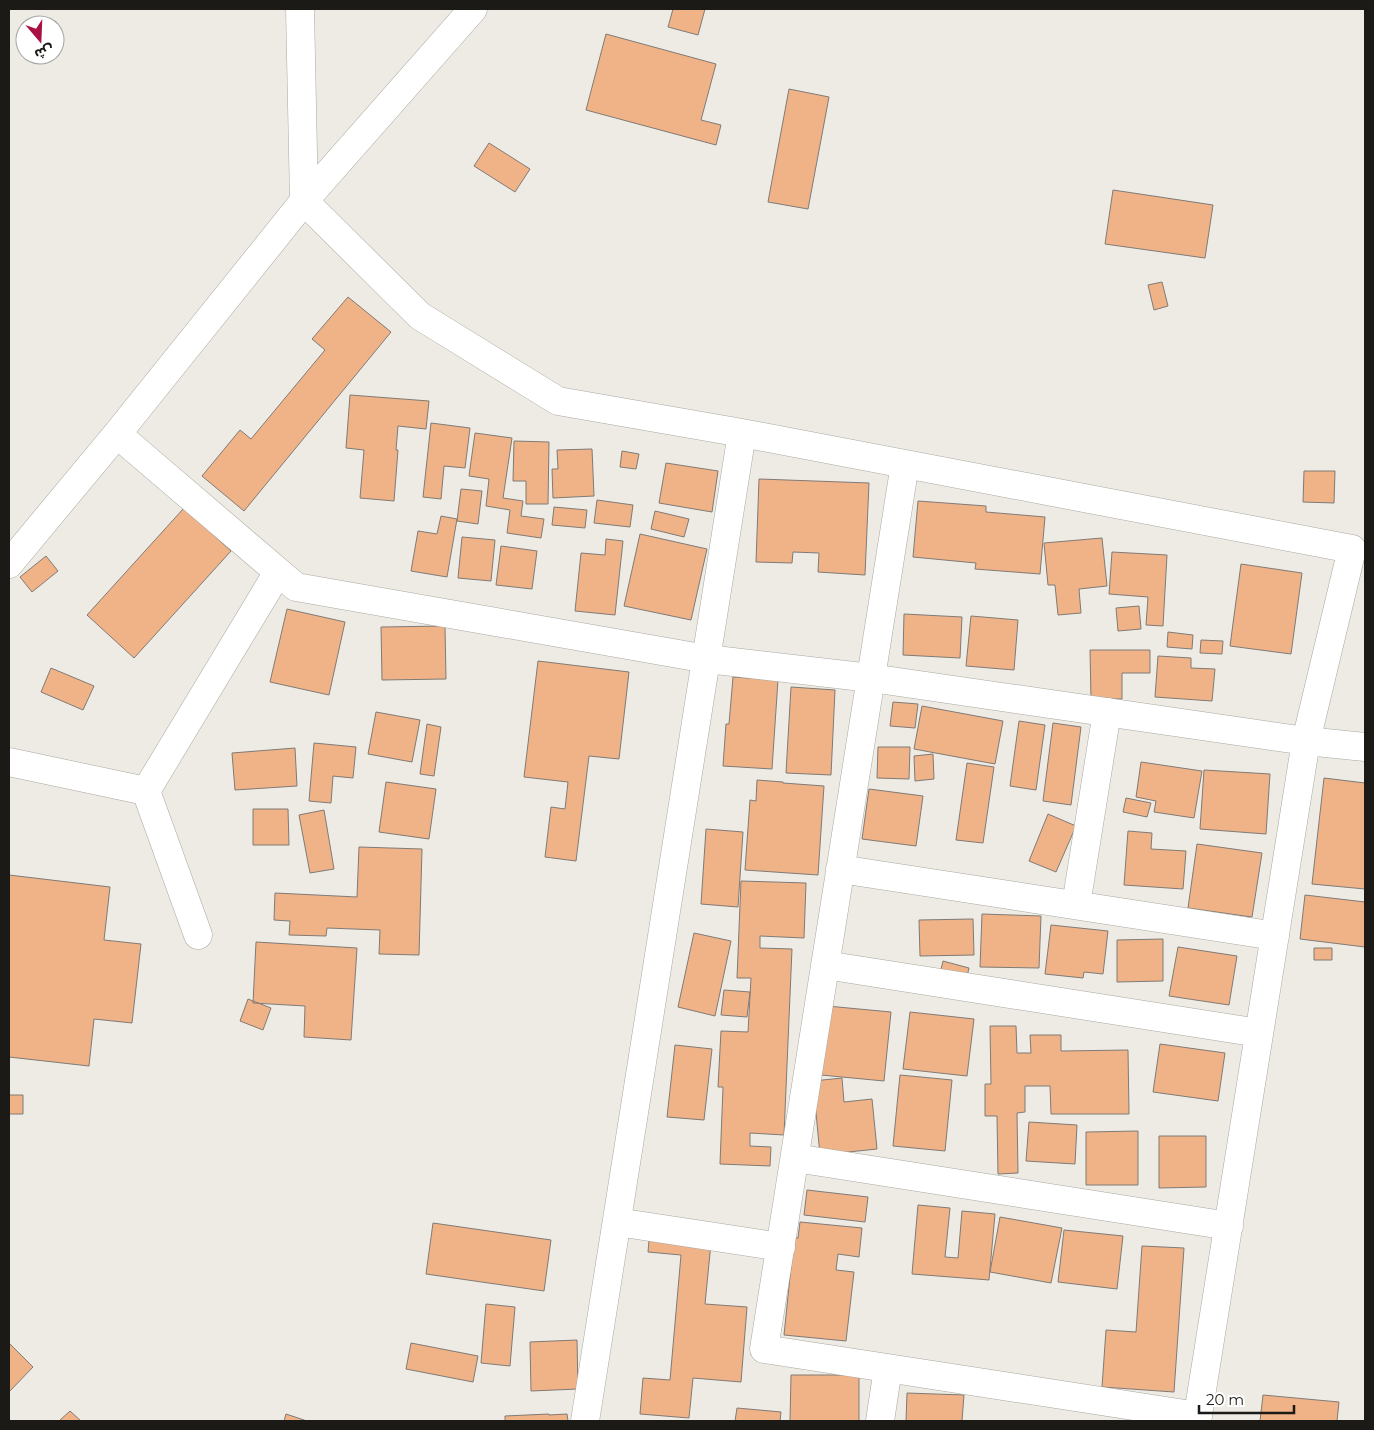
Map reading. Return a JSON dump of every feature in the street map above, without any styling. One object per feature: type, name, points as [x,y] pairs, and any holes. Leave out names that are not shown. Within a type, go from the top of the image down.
[{"type":"street","points":[[300,9],[304,200],[420,316],[558,401],[742,433],[1352,549],[1306,741],[1198,1419],[764,1349],[905,464]]},
{"type":"street","points":[[9,564],[117,434],[304,200],[473,9]]},
{"type":"street","points":[[585,1421],[742,433]]},
{"type":"street","points":[[117,434],[296,587],[707,659],[871,678],[1365,748]]},
{"type":"street","points":[[146,791],[278,572]]},
{"type":"street","points":[[1076,905],[1107,712]]},
{"type":"street","points":[[9,762],[146,791]]},
{"type":"street","points":[[146,791],[198,935]]},
{"type":"street","points":[[840,868],[1274,936]]},
{"type":"street","points":[[825,965],[1259,1033]]},
{"type":"street","points":[[795,1158],[1229,1226]]},
{"type":"street","points":[[617,1222],[781,1247]]},
{"type":"street","points":[[880,1421],[888,1368]]},
{"type":"building","points":[[673,9],[705,9],[698,35],[668,27]]},
{"type":"building","points":[[606,34],[716,64],[701,120],[721,125],[716,145],[586,110]]},
{"type":"building","points":[[789,89],[829,97],[808,209],[768,202]]},
{"type":"building","points":[[489,143],[530,169],[515,192],[474,166]]},
{"type":"building","points":[[1113,190],[1213,205],[1205,258],[1105,244]]},
{"type":"building","points":[[1162,282],[1168,306],[1154,310],[1148,285]]},
{"type":"building","points":[[348,297],[391,332],[244,511],[202,476],[240,430],[251,439],[325,350],[312,339]]},
{"type":"building","points":[[350,395],[429,401],[426,429],[398,426],[394,501],[360,498],[364,450],[346,448]]},
{"type":"building","points":[[431,423],[470,428],[465,468],[444,466],[441,499],[423,497]]},
{"type":"building","points":[[475,433],[512,438],[503,498],[523,501],[521,516],[544,519],[541,538],[507,533],[510,510],[486,506],[489,479],[469,476]]},
{"type":"building","points":[[514,441],[549,442],[548,504],[526,504],[526,481],[513,481]]},
{"type":"building","points":[[592,449],[594,496],[553,498],[552,469],[558,469],[557,450]]},
{"type":"building","points":[[622,451],[639,454],[636,469],[620,467]]},
{"type":"building","points":[[666,463],[718,471],[712,512],[659,503]]},
{"type":"building","points":[[1304,471],[1335,471],[1334,503],[1303,502]]},
{"type":"building","points":[[759,479],[869,483],[865,575],[818,572],[819,553],[793,552],[792,563],[756,562]]},
{"type":"building","points":[[461,489],[482,491],[478,524],[457,521]]},
{"type":"building","points":[[597,500],[633,505],[630,527],[594,523]]},
{"type":"building","points":[[918,501],[986,506],[986,512],[1045,517],[1040,574],[975,569],[976,563],[913,557]]},
{"type":"building","points":[[554,507],[587,510],[585,528],[552,525]]},
{"type":"building","points":[[184,508],[231,551],[134,658],[87,615]]},
{"type":"building","points":[[655,511],[689,519],[684,537],[651,529]]},
{"type":"building","points":[[441,516],[457,519],[447,577],[411,571],[418,531],[437,534]]},
{"type":"building","points":[[640,534],[707,549],[691,620],[624,606]]},
{"type":"building","points":[[462,537],[495,540],[491,581],[458,578]]},
{"type":"building","points":[[1102,538],[1107,586],[1079,589],[1081,613],[1058,615],[1055,585],[1048,585],[1044,543]]},
{"type":"building","points":[[606,539],[623,541],[615,615],[575,611],[581,553],[605,555]]},
{"type":"building","points":[[501,546],[537,551],[532,589],[496,585]]},
{"type":"building","points":[[1112,552],[1167,555],[1163,626],[1146,625],[1148,597],[1109,594]]},
{"type":"building","points":[[46,556],[58,571],[32,592],[20,577]]},
{"type":"building","points":[[1241,564],[1302,573],[1291,654],[1230,646]]},
{"type":"building","points":[[1139,606],[1141,629],[1118,631],[1116,608]]},
{"type":"building","points":[[287,609],[345,622],[329,695],[270,682]]},
{"type":"building","points":[[904,614],[962,617],[960,658],[903,655]]},
{"type":"building","points":[[971,616],[1018,620],[1014,670],[966,666]]},
{"type":"building","points":[[445,626],[446,679],[382,680],[381,627]]},
{"type":"building","points":[[1168,632],[1193,635],[1192,649],[1167,647]]},
{"type":"building","points":[[1201,640],[1223,641],[1222,654],[1200,653]]},
{"type":"building","points":[[1090,650],[1150,650],[1150,673],[1122,673],[1122,699],[1091,699]]},
{"type":"building","points":[[1158,656],[1191,658],[1191,668],[1215,669],[1212,701],[1155,697]]},
{"type":"building","points":[[538,661],[629,672],[619,759],[589,756],[576,861],[545,857],[551,807],[565,809],[568,782],[524,777]]},
{"type":"building","points":[[51,668],[94,686],[83,710],[41,692]]},
{"type":"building","points":[[733,677],[778,680],[772,769],[723,766],[726,724],[729,724]]},
{"type":"building","points":[[791,687],[835,690],[831,775],[786,773]]},
{"type":"building","points":[[893,702],[918,704],[915,728],[890,726]]},
{"type":"building","points":[[922,706],[1003,721],[995,764],[914,749]]},
{"type":"building","points":[[376,712],[420,720],[412,762],[368,754]]},
{"type":"building","points":[[1019,721],[1045,725],[1036,790],[1010,786]]},
{"type":"building","points":[[1053,723],[1081,727],[1071,805],[1043,801]]},
{"type":"building","points":[[427,724],[441,727],[434,776],[420,774]]},
{"type":"building","points":[[314,743],[356,747],[353,778],[333,776],[331,803],[309,801]]},
{"type":"building","points":[[878,747],[910,747],[909,779],[877,778]]},
{"type":"building","points":[[295,748],[297,786],[235,790],[232,753]]},
{"type":"building","points":[[933,754],[934,779],[915,781],[914,756]]},
{"type":"building","points":[[1141,762],[1202,771],[1194,818],[1154,812],[1156,801],[1136,797]]},
{"type":"building","points":[[967,763],[994,767],[983,843],[956,840]]},
{"type":"building","points":[[1204,770],[1270,774],[1266,834],[1200,829]]},
{"type":"building","points":[[1324,778],[1365,783],[1365,889],[1312,884]]},
{"type":"building","points":[[757,780],[824,786],[818,875],[745,870],[750,800],[756,801]]},
{"type":"building","points":[[386,782],[436,789],[429,839],[379,832]]},
{"type":"building","points":[[869,789],[923,796],[916,846],[862,839]]},
{"type":"building","points":[[1126,798],[1151,803],[1147,817],[1123,812]]},
{"type":"building","points":[[253,809],[288,809],[289,845],[253,845]]},
{"type":"building","points":[[324,810],[334,869],[310,873],[299,815]]},
{"type":"building","points":[[1048,814],[1076,826],[1056,872],[1029,861]]},
{"type":"building","points":[[706,829],[743,832],[738,907],[701,904]]},
{"type":"building","points":[[1128,831],[1152,833],[1151,849],[1186,851],[1183,889],[1124,885]]},
{"type":"building","points":[[1197,844],[1262,853],[1252,917],[1188,908]]},
{"type":"building","points":[[359,847],[422,849],[419,955],[379,954],[380,930],[327,928],[326,936],[289,935],[290,921],[274,920],[275,893],[357,897]]},
{"type":"building","points":[[9,875],[110,887],[104,940],[141,944],[132,1023],[94,1019],[89,1066],[9,1057]]},
{"type":"building","points":[[741,881],[806,883],[804,938],[760,936],[760,948],[792,949],[784,1135],[750,1133],[750,1146],[771,1147],[770,1166],[720,1164],[723,1087],[718,1087],[721,1031],[748,1032],[751,978],[737,978]]},
{"type":"building","points":[[1305,895],[1365,902],[1365,947],[1300,939]]},
{"type":"building","points":[[982,914],[1041,916],[1039,968],[980,967]]},
{"type":"building","points":[[973,919],[974,955],[920,956],[919,920]]},
{"type":"building","points":[[1051,925],[1108,931],[1103,974],[1084,972],[1083,978],[1045,974]]},
{"type":"building","points":[[694,933],[731,941],[715,1016],[678,1007]]},
{"type":"building","points":[[1163,939],[1163,981],[1117,982],[1117,940]]},
{"type":"building","points":[[256,942],[357,948],[351,1040],[304,1037],[305,1006],[253,1003]]},
{"type":"building","points":[[1178,947],[1237,956],[1229,1005],[1169,996]]},
{"type":"building","points":[[1314,948],[1332,948],[1332,960],[1314,960]]},
{"type":"building","points":[[943,961],[969,968],[966,981],[940,974]]},
{"type":"building","points":[[724,990],[750,992],[747,1017],[721,1015]]},
{"type":"building","points":[[248,999],[271,1008],[263,1030],[240,1021]]},
{"type":"building","points":[[827,1006],[891,1012],[884,1081],[821,1075]]},
{"type":"building","points":[[910,1012],[974,1019],[967,1076],[903,1069]]},
{"type":"building","points":[[990,1026],[1016,1026],[1017,1053],[1031,1053],[1030,1035],[1061,1035],[1061,1051],[1128,1050],[1129,1114],[1051,1114],[1050,1086],[1025,1086],[1025,1112],[1017,1113],[1018,1173],[998,1174],[997,1116],[985,1116],[985,1084],[991,1084]]},
{"type":"building","points":[[1160,1044],[1225,1053],[1218,1101],[1153,1092]]},
{"type":"building","points":[[675,1045],[712,1049],[704,1120],[667,1117]]},
{"type":"building","points":[[900,1075],[952,1080],[945,1151],[893,1146]]},
{"type":"building","points":[[842,1078],[844,1102],[872,1099],[877,1149],[820,1155],[813,1081]]},
{"type":"building","points":[[9,1095],[23,1095],[23,1114],[9,1114]]},
{"type":"building","points":[[1029,1122],[1077,1125],[1075,1164],[1026,1161]]},
{"type":"building","points":[[1138,1131],[1138,1185],[1086,1185],[1086,1132]]},
{"type":"building","points":[[1159,1136],[1206,1136],[1206,1187],[1159,1188]]},
{"type":"building","points":[[807,1190],[868,1197],[865,1222],[804,1215]]},
{"type":"building","points":[[918,1205],[950,1208],[945,1257],[958,1258],[962,1211],[995,1214],[989,1280],[912,1274]]},
{"type":"building","points":[[1000,1217],[1062,1228],[1051,1283],[990,1272]]},
{"type":"building","points":[[800,1222],[862,1228],[859,1257],[838,1254],[836,1270],[854,1272],[846,1341],[784,1335],[794,1238],[798,1238]]},
{"type":"building","points":[[433,1223],[551,1240],[544,1291],[426,1274]]},
{"type":"building","points":[[650,1228],[712,1233],[705,1304],[747,1307],[741,1382],[693,1378],[689,1418],[640,1414],[643,1378],[670,1380],[681,1255],[648,1252]]},
{"type":"building","points":[[1064,1230],[1123,1236],[1117,1289],[1058,1282]]},
{"type":"building","points":[[1142,1246],[1184,1248],[1174,1392],[1102,1387],[1106,1330],[1136,1332]]},
{"type":"building","points":[[486,1304],[515,1307],[510,1366],[481,1363]]},
{"type":"building","points":[[577,1340],[578,1389],[531,1391],[530,1342]]},
{"type":"building","points":[[9,1343],[33,1367],[9,1392]]},
{"type":"building","points":[[411,1343],[478,1356],[473,1382],[406,1369]]},
{"type":"building","points":[[791,1375],[859,1375],[859,1421],[790,1421]]},
{"type":"building","points":[[907,1393],[964,1395],[962,1421],[906,1421]]},
{"type":"building","points":[[1263,1395],[1339,1402],[1337,1421],[1260,1421]]},
{"type":"building","points":[[737,1408],[781,1412],[780,1421],[735,1421]]},
{"type":"building","points":[[70,1411],[81,1421],[59,1421]]},
{"type":"building","points":[[286,1414],[307,1421],[284,1421]]},
{"type":"building","points":[[567,1414],[568,1421],[505,1421],[505,1416]]}]
